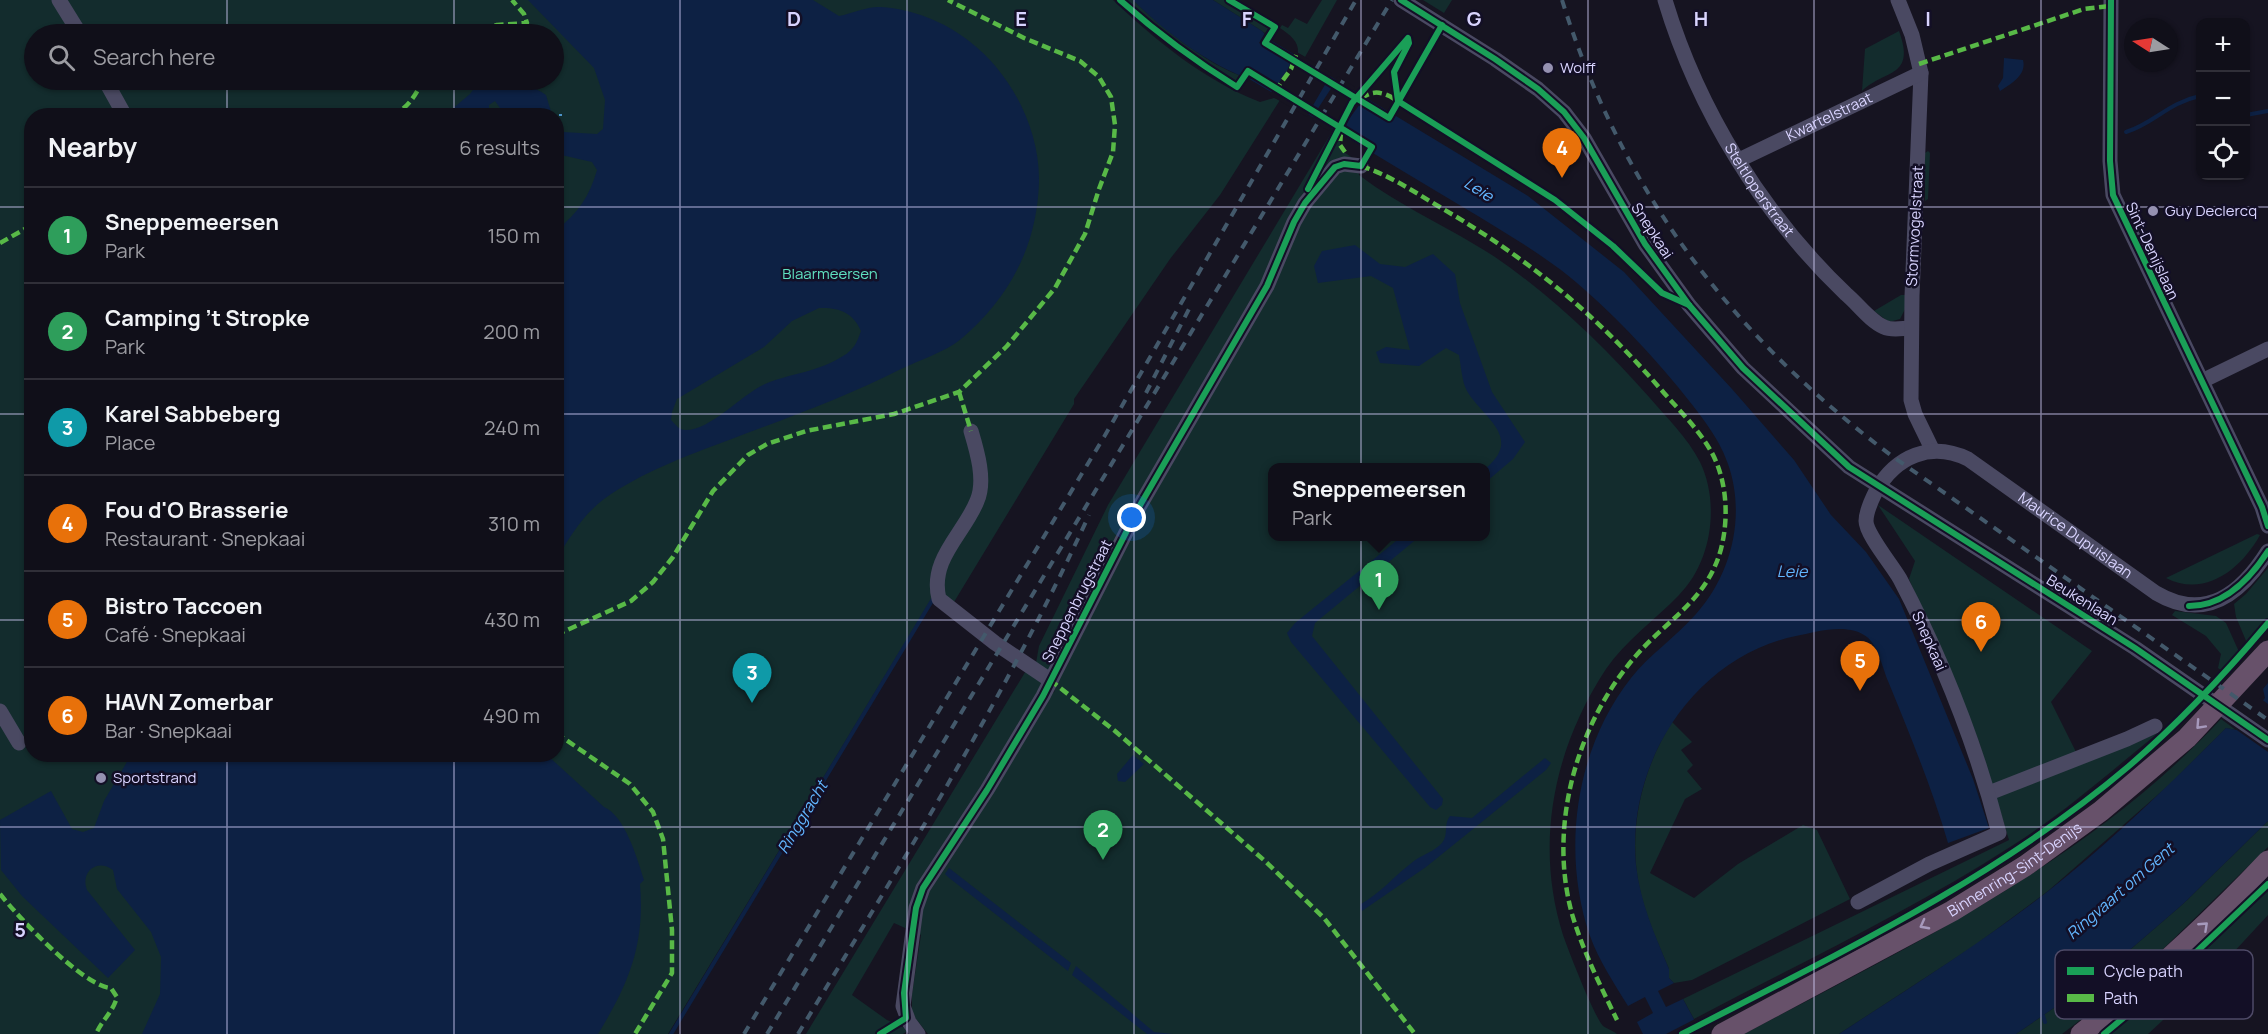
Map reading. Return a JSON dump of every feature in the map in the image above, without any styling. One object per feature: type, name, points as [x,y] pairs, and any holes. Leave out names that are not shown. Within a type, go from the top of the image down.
[{"type":"highway","name":"Binnenring-Sint-Denijs","points":[[1722,1034],[1952,911],[2025,866],[2101,811],[2180,744],[2268,651]]},
{"type":"highway","points":[[2179,950],[2258,879],[2268,861]]},
{"type":"highway","points":[[2081,1034],[2099,1019]]},
{"type":"street","points":[[59,0],[74,24]]},
{"type":"street","name":"Snepkaai","points":[[1401,0],[1495,59],[1538,89],[1564,112],[1584,138],[1646,244],[1689,305],[1751,376],[1849,467],[1879,487],[1866,520],[1867,528],[1908,594],[1966,728],[1989,793],[1999,832],[1929,864],[1858,902]]},
{"type":"street","name":"Steltloperstraat","points":[[1665,0],[1702,94],[1739,160],[1784,225],[1834,282],[1885,327],[1911,328]]},
{"type":"street","name":"Stormvogelstraat","points":[[1898,0],[1912,35],[1920,73],[1911,328],[1912,408],[1933,451]]},
{"type":"street","name":"Sint-Denijslaan","points":[[2111,0],[2110,160],[2114,195],[2262,507],[2268,526]]},
{"type":"street","name":"Kwartelstraat","points":[[1739,160],[1920,73]]},
{"type":"street","points":[[111,90],[121,108]]},
{"type":"street","name":"Sneppenbrugstraat","points":[[918,1034],[909,1022],[903,1006],[916,908],[923,888],[987,790],[1050,680],[1139,507],[1267,286],[1294,222],[1305,203],[1335,167],[1344,164],[1361,166]]},
{"type":"street","points":[[2202,381],[2268,349]]},
{"type":"street","points":[[971,431],[979,464],[980,491],[977,501],[949,545],[941,564],[936,590],[939,599],[995,643],[1050,680]]},
{"type":"street","name":"Maurice Dupuislaan","points":[[1879,487],[1897,464],[1933,451],[1956,453],[1968,459],[2156,592],[2178,604],[2199,606],[2219,600],[2249,577],[2268,550]]},
{"type":"street","name":"Beukenlaan","points":[[1879,487],[2183,681],[2268,740]]},
{"type":"street","points":[[0,711],[19,743]]},
{"type":"street","points":[[1989,793],[2127,740],[2155,726]]},
{"type":"green space","name":"Blaarmeersen","points":[[0,0],[1113,0],[1163,44],[1220,83],[1260,102],[1274,98],[1280,100],[1220,195],[1170,259],[1074,399],[1074,404],[954,602],[932,598],[668,1034],[0,1034]]},
{"type":"green space","points":[[1123,0],[1133,0],[1197,53],[1239,75],[1234,84],[1170,41]]},
{"type":"green space","points":[[1213,0],[1237,0],[1273,22],[1265,33]]},
{"type":"green space","points":[[1322,0],[1337,0],[1305,57],[1298,53],[1293,39],[1280,28],[1282,25],[1288,28],[1295,18],[1307,24]]},
{"type":"green space","points":[[1423,0],[1452,0],[1444,13]]},
{"type":"green space","points":[[1899,31],[1904,57],[1901,65],[1862,91],[1865,49]]},
{"type":"green space","points":[[1333,130],[1339,134],[1341,150],[1357,161],[1359,175],[1375,187],[1495,257],[1557,305],[1614,359],[1676,428],[1695,453],[1706,478],[1711,513],[1709,532],[1699,566],[1679,595],[1632,639],[1606,669],[1573,731],[1554,797],[1550,831],[1550,866],[1554,900],[1563,935],[1593,1009],[1603,1026],[1617,1034],[928,1034],[912,1014],[912,994],[921,935],[894,923],[852,995],[887,1020],[909,1030],[903,1034],[806,1034],[1027,669],[1046,682],[1054,693],[1056,684],[1036,663],[1039,646],[1108,505]]},
{"type":"green space","points":[[1928,151],[1930,153],[1928,199],[1925,201],[1925,153]]},
{"type":"green space","points":[[1901,295],[1905,295],[1905,309],[1900,319],[1889,322],[1874,311]]},
{"type":"green space","points":[[1878,505],[2092,651],[2051,702],[2082,764],[2158,733],[2049,821],[1972,871],[1894,915],[1694,1019],[1683,999],[2009,840],[1979,742],[1909,579],[1915,561]]},
{"type":"green space","points":[[2257,534],[2260,535],[2243,559],[2220,577],[2194,584],[2180,583],[2166,578]]},
{"type":"green space","points":[[2268,568],[2268,619],[2247,643],[2236,617],[2234,604],[2246,594]]},
{"type":"green space","points":[[2175,611],[2216,616],[2226,623],[2240,654],[2224,672],[2218,668],[2221,654],[2206,636],[2172,615]]},
{"type":"green space","points":[[2221,719],[2236,730],[2226,728],[2169,785],[2048,891],[1974,946],[1839,1034],[1744,1034],[1934,933],[2056,858],[2114,816],[2169,770]]},
{"type":"green space","points":[[1672,722],[1692,742],[1681,750],[1693,765],[1687,771],[1702,789],[1685,799],[1650,873],[1694,898],[1738,864],[1803,825],[1817,830],[1850,899],[1692,980],[1674,983],[1669,978],[1669,969],[1640,890],[1635,847],[1636,825],[1645,782],[1661,741]]},
{"type":"green space","points":[[2268,821],[2268,847],[2162,950],[2130,950],[2183,904]]},
{"type":"green space","points":[[2268,891],[2268,915],[2236,950],[2206,950]]},
{"type":"green space","points":[[2055,1007],[2055,1019],[2082,1019],[2062,1034],[2016,1034]]},
{"type":"green space","points":[[2129,1019],[2164,1019],[2148,1034],[2111,1034]]},
{"type":"water","points":[[528,0],[813,0],[839,16],[876,7],[905,10],[939,22],[960,34],[984,54],[1010,86],[1020,104],[1034,142],[1039,182],[1037,205],[1026,249],[1007,288],[994,306],[955,344],[859,389],[649,473],[604,499],[584,519],[564,547],[564,223],[582,203],[591,188],[597,170],[592,162],[564,156],[564,132],[597,134],[603,129],[605,100],[594,68],[564,37],[564,24],[551,24]],"holes":[[[819,308],[839,310],[854,319],[861,331],[855,345],[847,354],[824,366],[765,384],[716,418],[696,428],[681,429],[671,420],[677,399],[764,347],[792,321]]]},
{"type":"water","name":"Leie","points":[[1133,0],[1213,0],[1262,31],[1272,41],[1528,196],[1624,272],[1794,460],[1831,515],[1866,552],[1899,599],[1973,779],[1989,828],[1948,843],[1928,782],[1880,658],[1871,641],[1859,632],[1832,629],[1796,636],[1759,648],[1727,666],[1698,691],[1674,720],[1655,754],[1642,790],[1636,827],[1636,865],[1641,892],[1669,969],[1669,978],[1674,983],[1658,991],[1666,1007],[1683,999],[1702,1034],[1643,1034],[1637,1022],[1653,1013],[1645,997],[1628,1006],[1602,963],[1590,936],[1581,904],[1576,870],[1575,836],[1579,802],[1586,769],[1597,736],[1612,706],[1638,669],[1696,614],[1719,581],[1727,562],[1732,543],[1736,503],[1724,453],[1700,414],[1651,356],[1608,311],[1561,270],[1499,229],[1251,80],[1203,56],[1159,24]]},
{"type":"water","points":[[2004,58],[2023,60],[2024,65],[2020,75],[2000,91],[1998,86],[2003,78]]},
{"type":"water","points":[[473,90],[538,90],[546,95],[550,108],[500,108],[495,101],[489,105],[489,108],[453,108]]},
{"type":"water","points":[[1355,245],[1380,264],[1405,267],[1433,254],[1455,274],[1460,303],[1492,392],[1525,442],[1513,459],[1490,479],[1490,464],[1501,447],[1500,437],[1490,419],[1467,391],[1459,355],[1446,348],[1419,366],[1380,363],[1376,352],[1386,347],[1410,350],[1393,288],[1371,276],[1318,283],[1314,266],[1322,251]]},
{"type":"water","points":[[1396,541],[1414,541],[1315,623],[1312,636],[1443,799],[1442,805],[1436,810],[1430,807],[1291,642],[1287,633],[1295,623]]},
{"type":"water","name":"Ringvaart om Gent","points":[[2268,683],[2268,821],[2183,904],[2130,950],[2055,950],[2055,1007],[2016,1034],[1839,1034],[1971,947],[2071,873],[2139,813],[2226,728],[2236,730],[2265,698],[2263,689]]},
{"type":"water","points":[[1133,755],[1144,764],[1125,782],[1118,781],[1117,774]]},
{"type":"water","points":[[1545,758],[1551,763],[1546,770],[1426,867],[1362,911],[1361,904],[1375,895],[1414,861],[1442,843],[1450,816],[1472,818]]},
{"type":"water","points":[[127,762],[555,762],[618,819],[638,861],[644,880],[640,884],[640,926],[632,963],[618,998],[598,1034],[142,1034],[160,994],[161,957],[151,932],[117,889],[113,870],[96,866],[88,873],[85,883],[87,890],[135,950],[108,978],[22,896],[1,870],[0,820],[51,791],[72,829],[83,832],[94,828],[104,801]]},
{"type":"water","points":[[949,868],[1071,963],[1068,971],[948,877],[945,874]]},
{"type":"water","points":[[1076,966],[1154,1032],[1173,1034],[1147,1034],[1072,975]]},
{"type":"pier","points":[[1265,33],[1274,38],[1271,44],[1293,58],[1295,51],[1332,73],[1329,79],[1334,82],[1338,76],[1355,87],[1352,93],[1355,95],[1358,93],[1369,95],[1364,100],[1385,113],[1390,107],[1397,112],[1391,122],[1360,104],[1349,119],[1345,128],[1376,146],[1370,156],[1363,151],[1366,146],[1344,133],[1342,139],[1339,137],[1340,130],[1332,126],[1329,131],[1317,124],[1312,120],[1315,115],[1310,112],[1307,117],[1273,97],[1269,94],[1273,90],[1252,77],[1248,82],[1239,79],[1246,68],[1277,86],[1287,71],[1291,62],[1259,43]],"holes":[[[1326,83],[1332,87],[1317,110],[1312,107]]]},
{"type":"pier","points":[[2260,698],[2268,704],[2268,752],[2231,726],[2235,727]]},
{"type":"pier","points":[[1697,1018],[1705,1034],[1666,1034]]},
{"type":"waterway","points":[[2126,132],[2145,124],[2179,103],[2196,97]]},
{"type":"waterway","points":[[2250,114],[2268,111]]},
{"type":"waterway","name":"Ringgracht","points":[[671,1034],[933,599]]},
{"type":"waterway","points":[[2043,1016],[2045,1022]]},
{"type":"railway","points":[[744,1034],[1104,437],[1356,0]]},
{"type":"railway","points":[[767,1034],[1392,0]]},
{"type":"railway","points":[[1562,0],[1587,70],[1616,135],[1651,197],[1690,255],[1733,310],[1781,361],[1834,410],[1892,456],[2268,720]]},
{"type":"railway","points":[[1146,393],[1191,305]]},
{"type":"railway","points":[[798,1034],[951,779],[1023,649],[1089,515]]},
{"type":"marked path","points":[[512,0],[524,14],[527,23],[512,24]]},
{"type":"marked path","points":[[564,631],[631,601],[653,582],[673,557],[713,491],[748,455],[767,444],[806,431],[894,414],[959,392],[1007,346],[1055,288],[1085,234],[1113,152],[1115,125],[1111,97],[1099,77],[1080,61],[1024,38],[948,0]]},
{"type":"marked path","points":[[1919,64],[2084,9],[2111,6]]},
{"type":"marked path","points":[[1275,91],[1291,69],[1296,55]]},
{"type":"marked path","points":[[404,108],[418,90]]},
{"type":"marked path","points":[[1361,99],[1371,93],[1381,93],[1401,103]]},
{"type":"marked path","points":[[1341,132],[1340,145],[1345,152]]},
{"type":"marked path","points":[[1361,166],[1401,184],[1502,246],[1587,313],[1639,365],[1690,422],[1712,453],[1721,475],[1726,512],[1724,537],[1715,567],[1696,596],[1634,658],[1614,685],[1596,714],[1572,779],[1563,847],[1565,881],[1576,928],[1617,1020]]},
{"type":"marked path","points":[[0,243],[24,230]]},
{"type":"marked path","points":[[959,392],[971,431]]},
{"type":"marked path","points":[[1050,680],[1115,731],[1265,861],[1324,918],[1415,1034]]},
{"type":"marked path","points":[[564,739],[630,784],[653,812],[663,839],[672,930],[672,973],[635,1034]]},
{"type":"marked path","points":[[0,894],[36,934],[69,964],[99,985],[111,988],[117,997],[96,1034]]},
{"type":"cycle path","points":[[880,1034],[906,1018],[904,993],[916,908],[923,888],[987,790],[1043,696],[1139,507],[1267,286],[1294,222],[1305,203],[1335,167],[1344,164],[1361,166],[1372,147],[1248,71],[1237,87],[1177,46],[1120,0]]},
{"type":"cycle path","points":[[1229,0],[1275,27],[1265,43],[1389,118],[1442,25]]},
{"type":"cycle path","points":[[1401,0],[1495,59],[1538,89],[1564,112],[1584,138],[1645,244],[1689,305],[1743,368],[1849,467],[2135,648],[2268,740]]},
{"type":"cycle path","points":[[2111,0],[2110,161],[2113,195],[2262,507],[2268,526]]},
{"type":"cycle path","points":[[1308,189],[1352,103],[1408,38],[1409,43],[1394,72],[1398,101],[1555,200],[1613,246],[1662,293],[1689,305]]},
{"type":"cycle path","points":[[2189,606],[2202,605],[2225,596],[2244,581],[2268,551]]},
{"type":"cycle path","points":[[1682,1034],[1913,913],[1970,880],[2078,807],[2166,733],[2201,698],[2268,623]]},
{"type":"cycle path","points":[[2198,950],[2268,884]]},
{"type":"cycle path","points":[[2104,1034],[2122,1019]]},
{"type":"place","name":"Wolff","points":[[1548,68]]},
{"type":"place","name":"Fou d'O Brasserie","points":[[1562,178]]},
{"type":"place","name":"Guy Declercq","points":[[2153,211]]},
{"type":"place","name":"Sneppemeersen","points":[[1379,610]]},
{"type":"place","name":"HAVN Zomerbar","points":[[1981,652]]},
{"type":"place","name":"Bistro Taccoen","points":[[1860,691]]},
{"type":"place","name":"Karel Sabbeberg","points":[[752,703]]},
{"type":"place","name":"Sportstrand","points":[[101,778]]},
{"type":"place","name":"Camping ’t Stropke","points":[[1103,860]]}]
